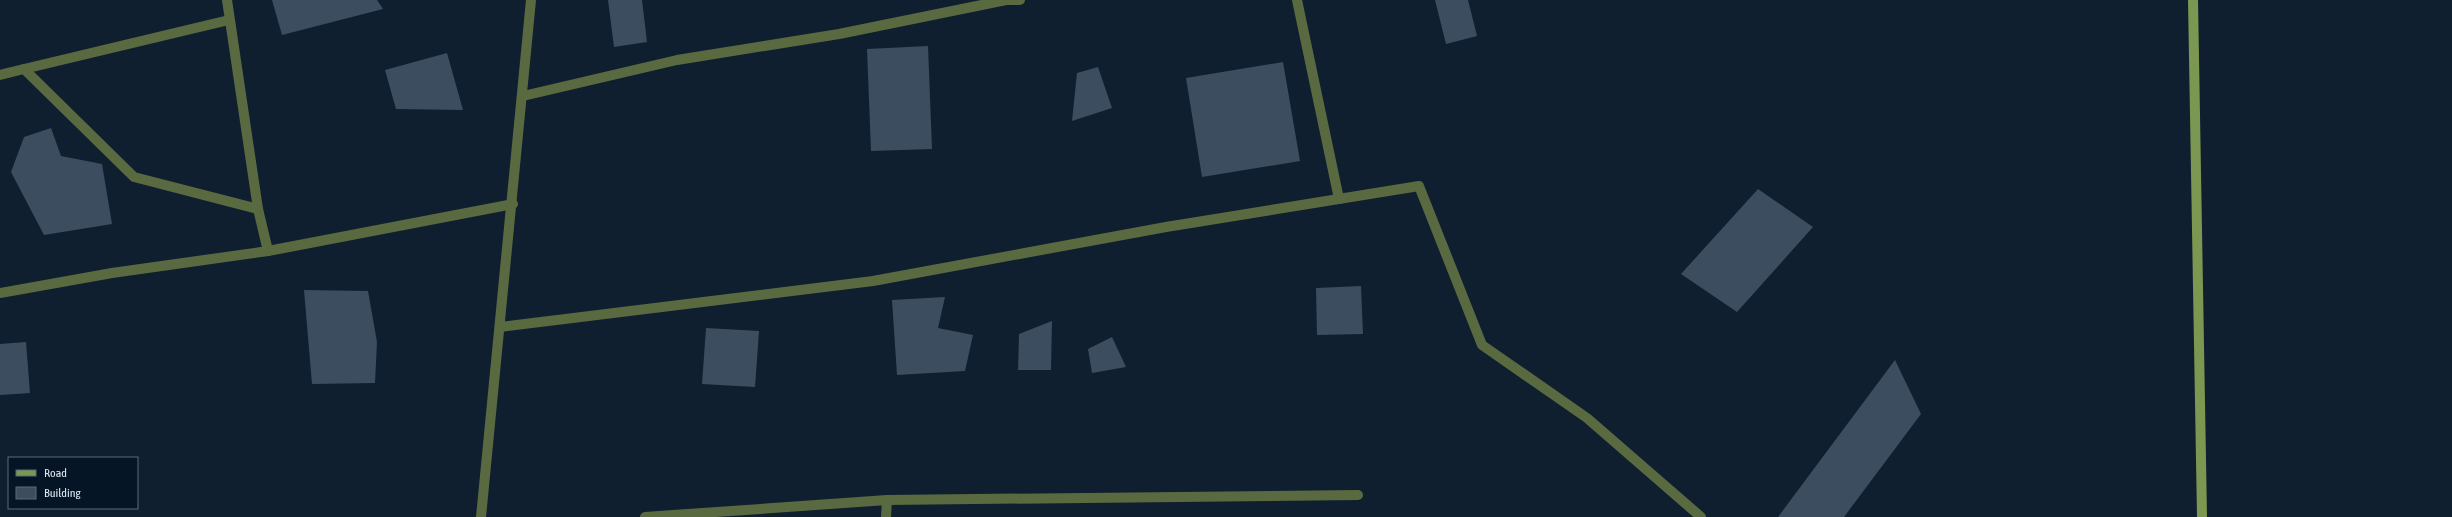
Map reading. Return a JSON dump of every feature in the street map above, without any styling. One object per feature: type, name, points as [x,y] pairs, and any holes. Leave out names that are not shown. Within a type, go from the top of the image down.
[{"type":"main road","points":[[2193,0],[2202,517]]},
{"type":"street","points":[[227,0],[258,209],[268,251]]},
{"type":"street","points":[[481,517],[524,96],[531,0]]},
{"type":"street","points":[[524,96],[677,60],[840,34],[1006,0],[1020,0]]},
{"type":"street","points":[[1297,0],[1339,200]]},
{"type":"street","points":[[0,75],[229,20]]},
{"type":"street","points":[[24,69],[134,177],[258,209]]},
{"type":"street","points":[[500,327],[873,281],[1166,227],[1419,186],[1482,345],[1587,418],[1701,517]]},
{"type":"street","points":[[0,293],[112,273],[268,251],[513,204]]},
{"type":"street","points":[[645,517],[887,500],[1358,495]]},
{"type":"street","points":[[886,517],[887,500]]},
{"type":"building","points":[[272,0],[377,0],[383,9],[282,35]]},
{"type":"building","points":[[608,0],[642,0],[647,42],[614,47]]},
{"type":"building","points":[[1435,0],[1468,0],[1477,36],[1446,44]]},
{"type":"building","points":[[928,46],[932,149],[871,151],[867,49]]},
{"type":"building","points":[[447,53],[463,110],[396,109],[385,70]]},
{"type":"building","points":[[1283,62],[1300,161],[1202,177],[1186,78]]},
{"type":"building","points":[[1098,67],[1112,108],[1072,121],[1077,73]]},
{"type":"building","points":[[51,128],[61,156],[102,164],[112,224],[44,235],[11,172],[24,137]]},
{"type":"building","points":[[1758,189],[1813,227],[1737,312],[1681,274]]},
{"type":"building","points":[[1361,286],[1363,334],[1317,335],[1316,288]]},
{"type":"building","points":[[304,290],[368,291],[377,342],[375,383],[312,384]]},
{"type":"building","points":[[945,297],[938,328],[973,335],[965,371],[897,375],[892,300]]},
{"type":"building","points":[[1052,321],[1051,370],[1018,370],[1019,334]]},
{"type":"building","points":[[706,328],[759,331],[755,387],[702,384]]},
{"type":"building","points":[[1112,337],[1126,367],[1092,373],[1088,349]]},
{"type":"building","points":[[26,342],[30,393],[0,395],[0,344]]},
{"type":"building","points":[[1895,360],[1921,414],[1844,517],[1778,517]]}]
